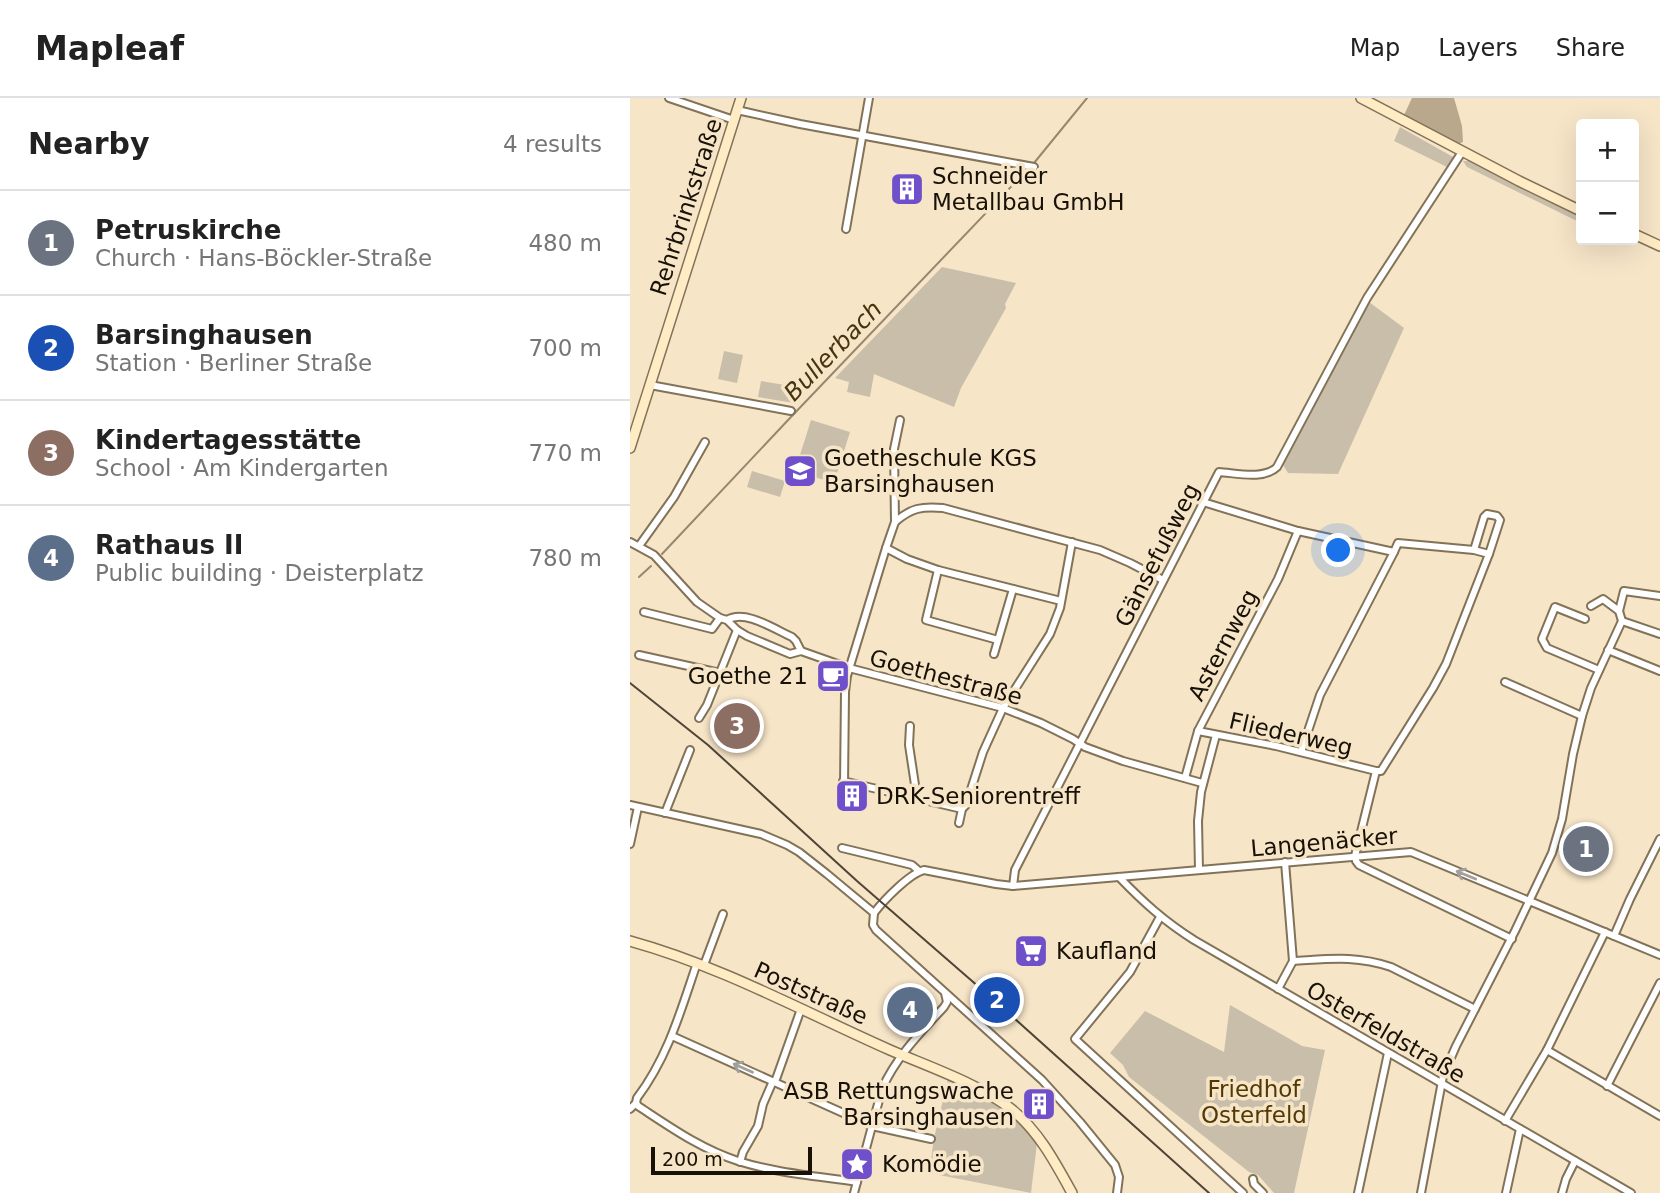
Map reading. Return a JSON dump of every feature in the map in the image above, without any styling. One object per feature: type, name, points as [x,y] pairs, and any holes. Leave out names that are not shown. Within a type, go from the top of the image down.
[{"type":"main road","name":"Rehrbrinkstraße","points":[[630,448],[741,98]]},
{"type":"main road","points":[[1361,98],[1457,159],[1576,209]]},
{"type":"main road","points":[[1639,236],[1660,246]]},
{"type":"main road","name":"Poststraße","points":[[630,941],[700,964],[967,1084],[1010,1108],[1044,1145],[1072,1193]]},
{"type":"street","points":[[669,98],[736,115],[1034,167]]},
{"type":"street","points":[[846,229],[869,98]]},
{"type":"street","name":"Gänsefußweg","points":[[1013,886],[1015,870],[1219,472],[1263,475],[1271,473],[1277,467],[1367,298],[1457,159]]},
{"type":"street","points":[[650,385],[791,411]]},
{"type":"street","points":[[900,420],[894,449],[895,522],[849,668],[845,692],[843,783],[962,809]]},
{"type":"street","points":[[639,546],[674,497],[705,442]]},
{"type":"street","points":[[1203,502],[1298,531],[1394,552]]},
{"type":"street","points":[[895,522],[918,508],[943,508],[1100,550],[1163,580]]},
{"type":"street","points":[[1474,550],[1484,517],[1487,514],[1497,516],[1500,520],[1489,554],[1446,664],[1381,771],[1376,771],[1355,856],[1359,865],[1512,939]]},
{"type":"street","name":"Asternweg","points":[[1185,778],[1198,731],[1278,579],[1298,531]]},
{"type":"street","name":"Goethestraße","points":[[630,542],[654,555],[697,602],[737,630],[790,654],[800,651],[849,668],[1003,708],[1041,723],[1085,747],[1123,761],[1202,783]]},
{"type":"street","points":[[959,823],[962,809],[966,805],[1003,708],[1050,634],[1061,601],[1072,542]]},
{"type":"street","points":[[1301,752],[1320,695],[1398,543],[1474,550],[1489,554]]},
{"type":"street","points":[[886,548],[938,570],[1061,601]]},
{"type":"street","points":[[938,570],[926,620],[998,640]]},
{"type":"street","points":[[994,654],[1013,589]]},
{"type":"street","points":[[1421,1193],[1443,1076],[1552,853],[1562,819],[1582,716],[1599,670],[1622,621],[1619,611],[1624,591],[1660,596]]},
{"type":"street","points":[[1591,606],[1603,599],[1619,611]]},
{"type":"street","points":[[1585,619],[1555,607],[1542,639],[1547,648],[1599,670]]},
{"type":"street","points":[[644,612],[712,629],[724,619]]},
{"type":"street","name":"Goethestraße","points":[[724,619],[745,616],[782,632],[796,641],[800,651]]},
{"type":"street","points":[[1622,621],[1660,634]]},
{"type":"street","points":[[699,718],[707,705],[737,630]]},
{"type":"street","points":[[1608,650],[1660,671]]},
{"type":"street","points":[[639,655],[720,673]]},
{"type":"street","points":[[1504,682],[1582,716]]},
{"type":"street","points":[[910,726],[909,745],[917,798]]},
{"type":"street","name":"Fliederweg","points":[[1198,731],[1376,771]]},
{"type":"street","points":[[1199,870],[1198,821],[1202,783],[1216,735]]},
{"type":"street","points":[[665,813],[690,750]]},
{"type":"street","points":[[630,844],[634,806],[761,834],[787,845],[818,866],[874,913]]},
{"type":"street","points":[[1614,936],[1660,839]]},
{"type":"street","name":"Langenäcker","points":[[842,848],[912,865],[919,871],[930,870],[1013,886],[1411,852],[1660,955]]},
{"type":"street","points":[[1278,989],[1293,961],[1285,862]]},
{"type":"street","points":[[919,871],[907,879],[874,913],[873,925],[876,930],[1042,1080],[1066,1105],[1115,1165],[1119,1177],[1116,1193]]},
{"type":"street","points":[[1131,876],[1132,890]]},
{"type":"street","name":"Osterfeldstraße","points":[[1118,877],[1160,917],[1194,940],[1575,1161],[1617,1189],[1631,1193]]},
{"type":"street","points":[[723,914],[700,964],[673,1036],[633,1106],[638,1106],[700,1145],[740,1162],[857,1182]]},
{"type":"street","points":[[1160,917],[1130,972],[1075,1039],[1243,1193]]},
{"type":"street","points":[[1505,1121],[1547,1051],[1605,932]]},
{"type":"street","points":[[1293,961],[1353,958],[1378,963],[1475,1009]]},
{"type":"street","points":[[1607,1086],[1660,983]]},
{"type":"street","points":[[854,1193],[885,1083],[895,1065],[944,1007],[947,1002],[946,993]]},
{"type":"street","points":[[740,1162],[758,1126],[763,1104],[801,1009]]},
{"type":"street","points":[[673,1036],[872,1126],[931,1139]]},
{"type":"street","points":[[1547,1051],[1660,1116]]},
{"type":"street","points":[[1358,1193],[1388,1053]]},
{"type":"street","points":[[1506,1193],[1520,1129]]},
{"type":"street","points":[[1562,1193],[1575,1161]]},
{"type":"street","points":[[1253,1179],[1263,1193]]},
{"type":"green space","points":[[1400,127],[1453,157],[1447,167],[1394,141]]},
{"type":"green space","points":[[1463,161],[1469,161],[1576,213],[1576,221],[1467,167]]},
{"type":"green space","points":[[942,267],[1016,283],[1005,304],[1006,308],[961,388],[954,407],[874,374],[870,397],[847,392],[849,382],[835,378]]},
{"type":"green space","points":[[1369,302],[1404,328],[1338,474],[1288,473],[1283,465]]},
{"type":"green space","points":[[724,351],[743,355],[737,383],[718,379]]},
{"type":"green space","points":[[761,381],[797,387],[794,403],[758,397]]},
{"type":"green space","points":[[811,420],[850,432],[834,483],[795,471]]},
{"type":"green space","points":[[752,471],[785,481],[780,497],[747,487]]},
{"type":"green space","name":"Friedhof Osterfeld","points":[[1230,1005],[1302,1046],[1325,1050],[1294,1193],[1274,1193],[1258,1175],[1249,1172],[1129,1077],[1123,1065],[1110,1053],[1145,1011],[1224,1052]]},
{"type":"green space","points":[[948,1079],[1002,1107],[1025,1127],[1037,1143],[1031,1193],[929,1173]]},
{"type":"shaded area","points":[[1412,98],[1454,98],[1462,126],[1463,142],[1458,144],[1404,115]]},
{"type":"waterway","name":"Bullerbach","points":[[1034,163],[1087,98]]},
{"type":"waterway","name":"Bullerbach","points":[[662,554],[1027,170]]},
{"type":"waterway","name":"Bullerbach","points":[[639,577],[651,566]]},
{"type":"railway","points":[[630,683],[708,745],[1209,1193]]},
{"type":"place","name":"Schneider Metallbau GmbH","points":[[907,189]]},
{"type":"place","name":"Goetheschule KGS Barsinghausen","points":[[800,471]]},
{"type":"place","name":"Goethe 21","points":[[833,676]]},
{"type":"place","name":"Kindertagesstätte","points":[[737,726]]},
{"type":"place","name":"DRK-Seniorentreff","points":[[852,796]]},
{"type":"place","name":"Petruskirche","points":[[1586,849]]},
{"type":"place","name":"Kaufland","points":[[1031,951]]},
{"type":"place","name":"Barsinghausen","points":[[997,1000]]},
{"type":"place","name":"Rathaus II","points":[[910,1010]]},
{"type":"place","name":"ASB Rettungswache Barsinghausen","points":[[1039,1104]]},
{"type":"place","name":"Komödie","points":[[857,1164]]}]
